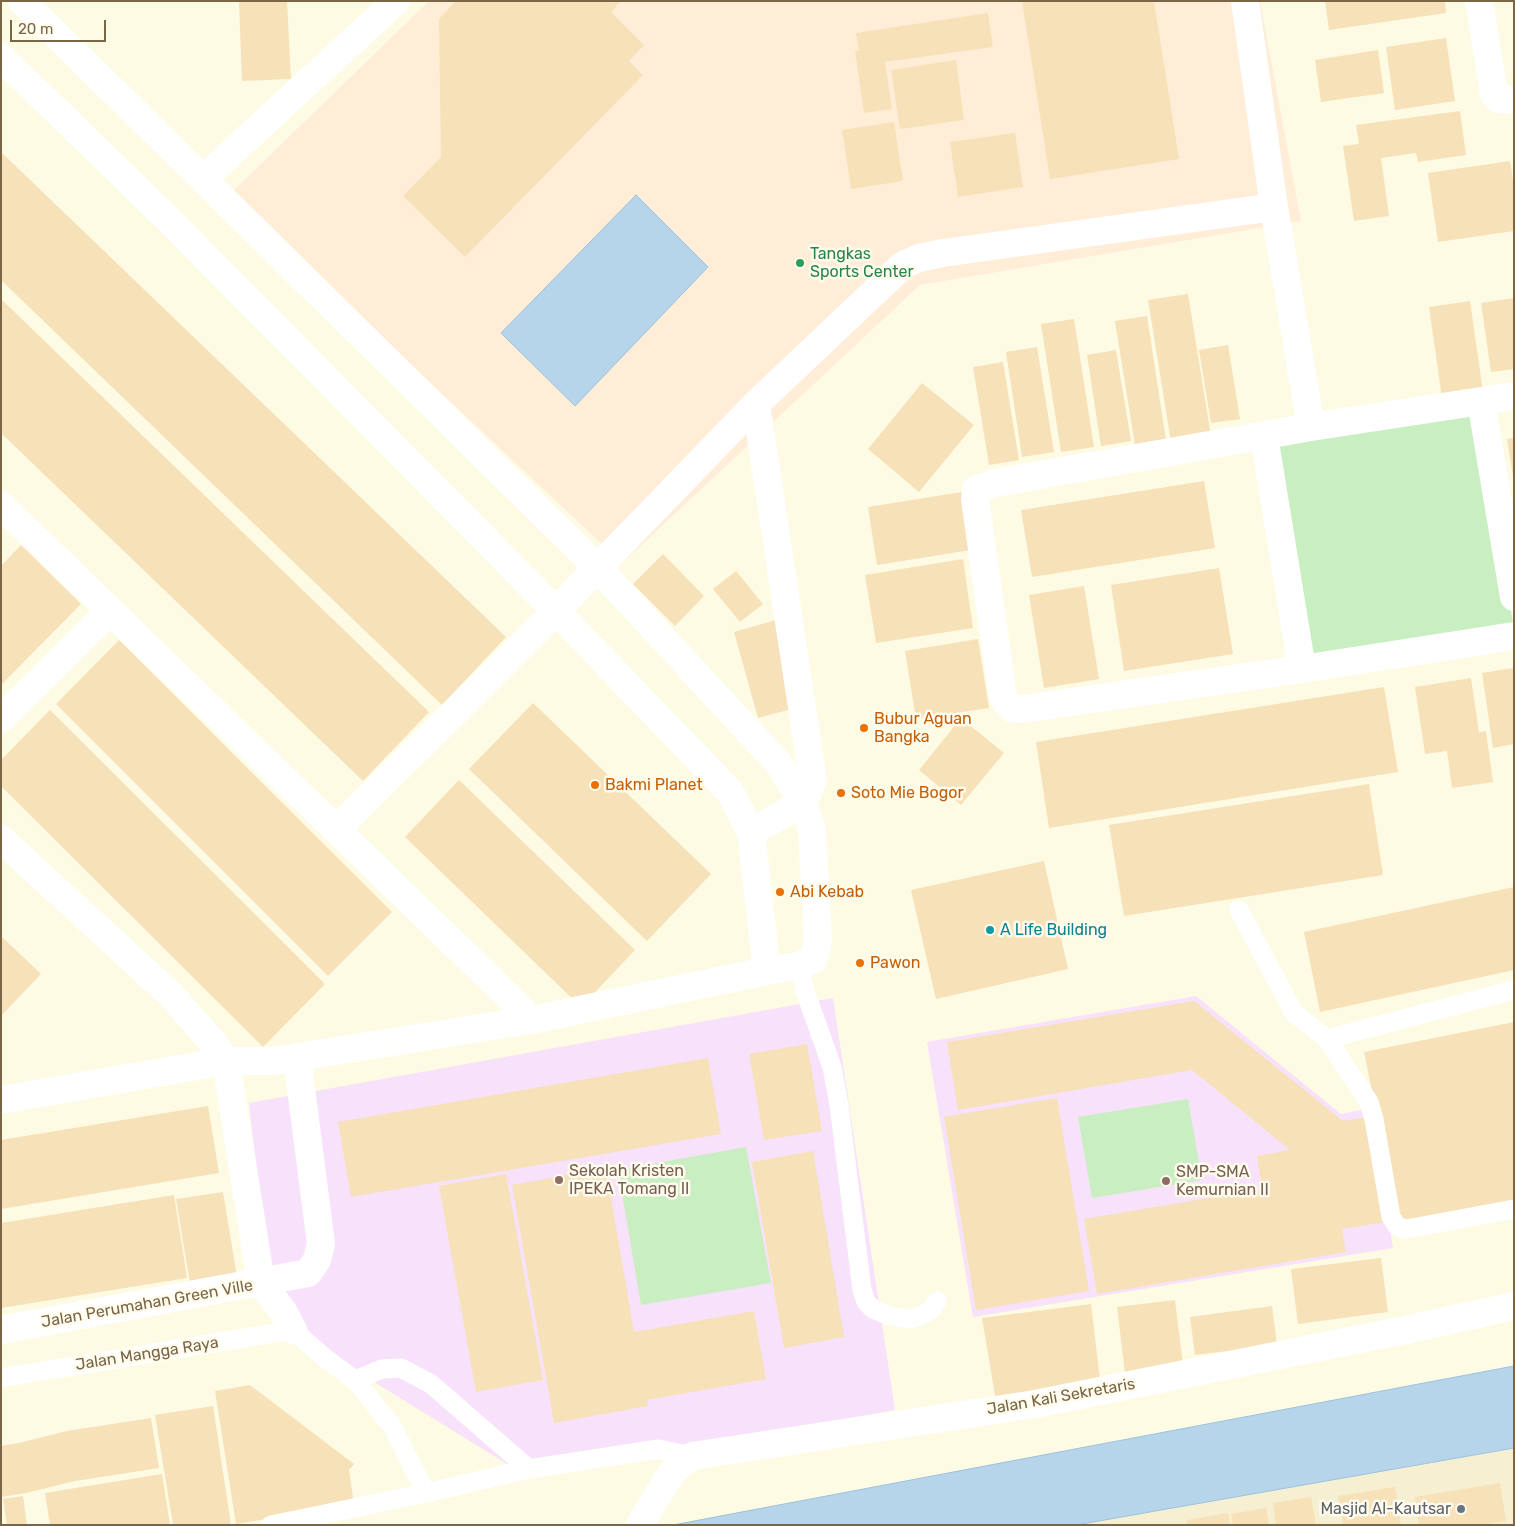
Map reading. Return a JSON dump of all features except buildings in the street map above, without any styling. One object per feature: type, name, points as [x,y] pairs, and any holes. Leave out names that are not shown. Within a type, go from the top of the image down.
[{"type":"street","points":[[1,1100],[226,1062],[297,1057],[531,1020],[767,971],[800,966],[814,959],[818,940],[812,830],[803,803],[779,764],[598,568],[22,1]]},
{"type":"street","points":[[203,179],[396,1]]},
{"type":"street","points":[[1245,1],[1274,207],[1311,427]]},
{"type":"street","points":[[1479,1],[1494,94],[1498,99],[1514,100]]},
{"type":"street","points":[[1,56],[168,219],[556,611],[730,792],[751,832],[767,971]]},
{"type":"street","points":[[336,830],[556,611],[756,404],[903,265],[919,258],[943,253],[1274,207]]},
{"type":"street","points":[[1514,396],[1311,427],[995,483],[976,490],[974,499],[1003,697],[1011,708],[1023,709],[1514,636]]},
{"type":"street","points":[[1481,401],[1514,597]]},
{"type":"street","points":[[751,832],[803,803],[813,780],[756,404]]},
{"type":"street","points":[[1264,436],[1302,669]]},
{"type":"street","points":[[1,505],[531,1020]]},
{"type":"street","points":[[1,719],[110,611]]},
{"type":"street","points":[[1,839],[171,995],[216,1046],[226,1062]]},
{"type":"street","points":[[293,1330],[283,1311],[261,1283],[308,1273],[317,1260],[321,1244],[297,1057]]},
{"type":"street","name":"Jalan Perumahan Green Ville","points":[[1,1330],[261,1283],[226,1062]]},
{"type":"street","name":"Jalan Kali Sekretaris","points":[[692,1456],[1035,1404],[1395,1332],[1514,1306]]},
{"type":"street","points":[[640,1525],[666,1481],[676,1468],[692,1456]]},
{"type":"lane","points":[[1239,910],[1294,1013],[1327,1039],[1369,1102],[1374,1119],[1389,1209],[1391,1217],[1398,1226],[1406,1229],[1514,1209]]},
{"type":"lane","points":[[800,966],[806,994],[832,1066],[839,1105],[862,1290],[866,1302],[873,1309],[890,1316],[908,1319],[920,1316],[931,1310],[937,1301]]},
{"type":"lane","points":[[1327,1039],[1514,990]]},
{"type":"lane","points":[[293,1330],[325,1358],[355,1380],[392,1426],[426,1493]]},
{"type":"lane","name":"Jalan Mangga Raya","points":[[1,1378],[293,1330]]},
{"type":"lane","points":[[355,1380],[382,1369],[401,1368],[431,1384],[529,1470]]},
{"type":"lane","points":[[271,1525],[529,1470],[658,1450],[692,1456]]},
{"type":"shaded area","points":[[429,1],[1260,1],[1301,221],[920,285],[622,563],[230,194]]},
{"type":"shaded area","name":"SMP-SMA Kemurnian II","points":[[1196,996],[1341,1114],[1371,1108],[1393,1248],[973,1317],[927,1042]]},
{"type":"shaded area","name":"Sekolah Kristen IPEKA Tomang II","points":[[833,998],[895,1410],[528,1477],[282,1325],[266,1258],[249,1103]]},
{"type":"shaded area","points":[[1514,1448],[1514,1525],[1076,1525]]},
{"type":"green space","points":[[1476,409],[1514,629],[1306,665],[1269,441]]},
{"type":"green space","points":[[1188,1099],[1202,1180],[1092,1198],[1078,1117]]},
{"type":"green space","points":[[746,1147],[771,1283],[641,1305],[618,1170]]},
{"type":"water","points":[[636,195],[708,267],[575,406],[501,333]]},
{"type":"water","points":[[1514,1366],[1514,1448],[1076,1525],[673,1525]]},
{"type":"place","name":"Tangkas Sports Center","points":[[800,263]]},
{"type":"place","name":"Bubur Aguan Bangka","points":[[864,728]]},
{"type":"place","name":"Bakmi Planet","points":[[595,785]]},
{"type":"place","name":"Soto Mie Bogor","points":[[841,793]]},
{"type":"place","name":"Abi Kebab","points":[[780,892]]},
{"type":"place","name":"A Life Building","points":[[990,930]]},
{"type":"place","name":"Pawon","points":[[860,963]]},
{"type":"place","name":"Sekolah Kristen IPEKA Tomang II","points":[[559,1180]]},
{"type":"place","name":"SMP-SMA Kemurnian II","points":[[1166,1181]]},
{"type":"place","name":"Masjid Al-Kautsar","points":[[1461,1509]]}]
